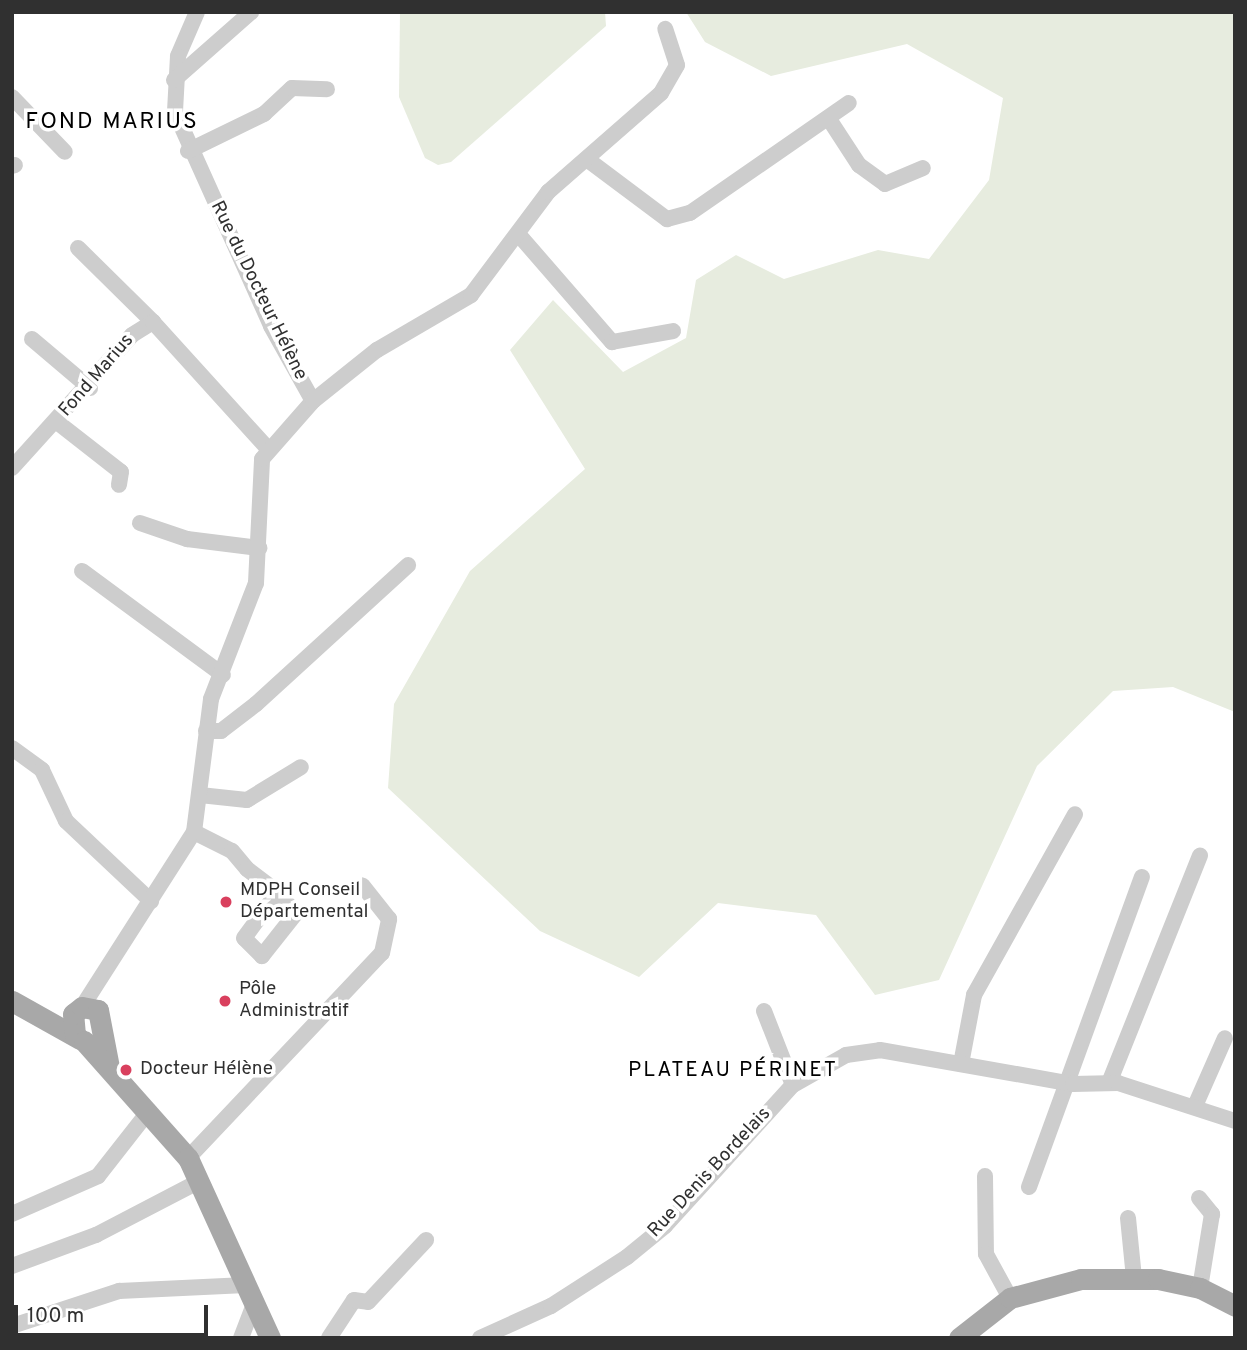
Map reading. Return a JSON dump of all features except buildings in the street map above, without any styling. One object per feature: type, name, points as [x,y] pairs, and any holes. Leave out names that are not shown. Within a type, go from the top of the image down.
[{"type":"main road","points":[[19,1004],[93,1008],[91,1031],[108,1067],[188,1158],[204,1186],[270,1338]]},
{"type":"main road","points":[[19,1004],[91,1031]]},
{"type":"main road","points":[[80,1009],[71,1019],[91,1031]]},
{"type":"main road","points":[[959,1338],[1010,1298],[1081,1279],[1134,1278],[1200,1288],[1235,1306]]},
{"type":"street","name":"Rue du Docteur Hélène","points":[[80,1009],[98,985],[194,832],[206,731],[223,675],[250,607],[259,548],[259,474],[268,449],[313,401],[186,145],[174,80],[183,37],[197,12]]},
{"type":"street","points":[[174,80],[251,12]]},
{"type":"street","points":[[313,401],[377,350],[471,295],[548,192],[588,160],[661,93],[677,65],[665,29]]},
{"type":"street","points":[[186,145],[264,114],[292,88],[327,89]]},
{"type":"street","points":[[12,97],[65,152]]},
{"type":"street","points":[[588,160],[667,219],[690,213],[849,103]]},
{"type":"street","points":[[186,145],[235,118]]},
{"type":"street","points":[[829,119],[859,164],[885,184],[923,168]]},
{"type":"street","points":[[519,234],[612,342],[673,331]]},
{"type":"street","points":[[78,248],[153,322]]},
{"type":"street","name":"Fond Marius","points":[[12,468],[90,388],[132,335],[153,322],[268,449]]},
{"type":"street","points":[[32,339],[90,388]]},
{"type":"street","points":[[57,422],[121,472],[119,485]]},
{"type":"street","points":[[140,523],[187,539],[259,548]]},
{"type":"street","points":[[206,731],[222,731],[256,704],[408,565]]},
{"type":"street","points":[[82,571],[223,675]]},
{"type":"street","points":[[12,748],[42,770],[66,821],[151,901]]},
{"type":"street","points":[[200,795],[247,800],[301,767]]},
{"type":"street","points":[[961,1064],[974,995],[1075,814]]},
{"type":"street","points":[[194,832],[232,851],[277,893]]},
{"type":"street","points":[[1110,1083],[1200,856]]},
{"type":"street","points":[[1029,1187],[1062,1082],[1142,877]]},
{"type":"street","points":[[188,1158],[382,953],[388,919],[362,885]]},
{"type":"street","points":[[91,1031],[98,985]]},
{"type":"street","points":[[764,1011],[793,1085]]},
{"type":"street","points":[[1195,1106],[1226,1038]]},
{"type":"street","name":"Rue Denis Bordelais","points":[[480,1338],[551,1306],[657,1233],[793,1085],[846,1055],[880,1050],[1062,1082],[1110,1083],[1195,1106],[1235,1121]]},
{"type":"street","points":[[12,1214],[105,1171],[149,1111]]},
{"type":"street","points":[[985,1176],[986,1254],[1010,1298]]},
{"type":"street","points":[[12,1266],[96,1235],[192,1185],[204,1186]]},
{"type":"street","points":[[1199,1198],[1212,1214],[1200,1288]]},
{"type":"street","points":[[1128,1218],[1134,1278]]},
{"type":"street","points":[[329,1338],[354,1300],[368,1302],[426,1240]]},
{"type":"street","points":[[12,1326],[119,1291],[250,1294],[241,1338]]},
{"type":"shaded area","points":[[400,12],[605,12],[606,26],[451,162],[438,165],[425,158],[399,97]]},
{"type":"shaded area","points":[[686,12],[1235,12],[1235,712],[1173,687],[1113,691],[1037,766],[939,980],[875,995],[816,915],[718,903],[639,977],[540,931],[388,788],[394,704],[470,571],[585,469],[510,350],[553,300],[623,372],[686,338],[696,280],[736,255],[784,279],[878,250],[929,259],[989,180],[1003,98],[907,44],[771,76],[705,42]]},
{"type":"place","name":"MDPH Conseil Départemental","points":[[226,902]]},
{"type":"place","name":"Pôle Administratif","points":[[225,1001]]},
{"type":"place","name":"Docteur Hélène","points":[[126,1070]]},
{"type":"district","name":"FOND MARIUS","points":[[112,123]]},
{"type":"district","name":"PLATEAU PÉRINET","points":[[733,1071]]}]
